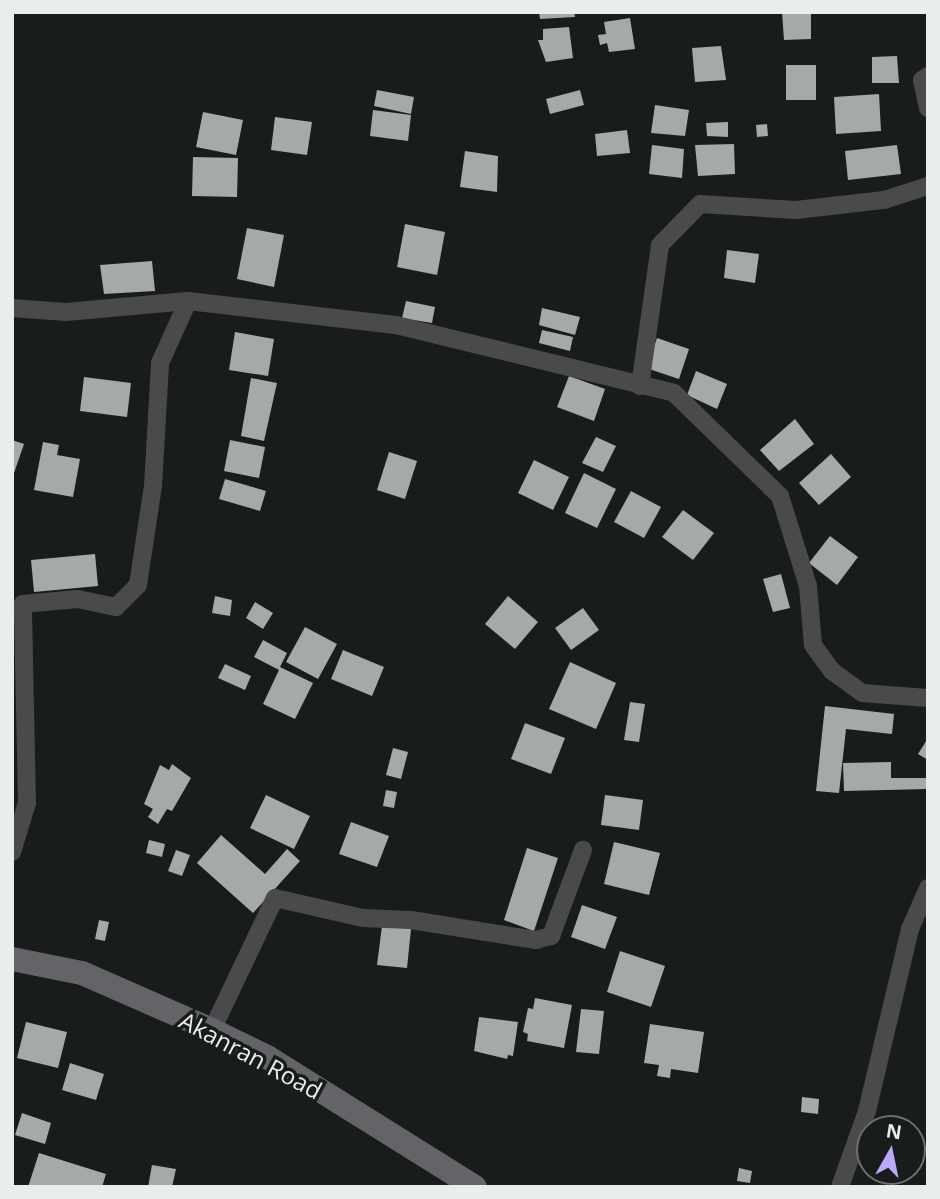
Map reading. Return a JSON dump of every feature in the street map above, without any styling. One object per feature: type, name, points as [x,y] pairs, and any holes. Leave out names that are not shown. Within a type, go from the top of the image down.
[{"type":"main road","name":"Akanran Road","points":[[12,958],[82,973],[212,1030],[267,1058],[475,1187]]},
{"type":"street","points":[[928,76],[922,80],[928,108]]},
{"type":"street","points":[[640,386],[660,245],[700,204],[796,210],[884,200],[928,186]]},
{"type":"street","points":[[12,852],[27,803],[23,604],[78,599],[116,607],[138,585],[153,485],[160,363],[188,301]]},
{"type":"street","points":[[12,309],[66,313],[188,301],[396,325],[674,393],[780,496],[808,586],[813,645],[832,671],[862,693],[928,698]]},
{"type":"street","points":[[212,1030],[275,898],[363,918],[411,920],[536,940],[551,936],[583,850]]},
{"type":"street","points":[[840,1187],[867,1111],[910,929],[928,888]]},
{"type":"building","points":[[539,12],[574,12],[575,17],[540,19]]},
{"type":"building","points":[[782,12],[811,12],[811,39],[784,40]]},
{"type":"building","points":[[630,18],[635,49],[609,52],[607,43],[600,45],[598,35],[606,34],[604,22]]},
{"type":"building","points":[[569,27],[573,58],[546,62],[538,40],[543,40],[543,29]]},
{"type":"building","points":[[721,46],[726,80],[695,82],[692,48]]},
{"type":"building","points":[[897,56],[899,83],[872,83],[872,57]]},
{"type":"building","points":[[786,65],[816,65],[816,100],[786,100]]},
{"type":"building","points":[[377,90],[414,97],[411,114],[374,106]]},
{"type":"building","points":[[580,90],[584,105],[550,114],[546,99]]},
{"type":"building","points":[[879,94],[881,131],[836,134],[834,97]]},
{"type":"building","points":[[655,105],[689,110],[685,136],[651,133]]},
{"type":"building","points":[[373,110],[411,115],[408,141],[370,136]]},
{"type":"building","points":[[203,112],[243,120],[236,155],[196,147]]},
{"type":"building","points":[[275,117],[312,122],[307,155],[271,150]]},
{"type":"building","points":[[728,122],[728,137],[707,136],[706,123]]},
{"type":"building","points":[[767,124],[768,136],[757,137],[756,125]]},
{"type":"building","points":[[627,130],[630,153],[597,156],[595,134]]},
{"type":"building","points":[[734,144],[735,174],[698,176],[695,145]]},
{"type":"building","points":[[652,145],[684,149],[682,178],[649,174]]},
{"type":"building","points":[[897,145],[901,174],[848,180],[845,151]]},
{"type":"building","points":[[465,151],[498,156],[497,192],[460,187]]},
{"type":"building","points":[[193,157],[238,158],[237,197],[192,196]]},
{"type":"building","points":[[405,224],[445,232],[437,275],[397,267]]},
{"type":"building","points":[[247,228],[284,235],[274,287],[237,279]]},
{"type":"building","points":[[727,250],[759,254],[755,283],[724,278]]},
{"type":"building","points":[[152,261],[155,291],[104,294],[100,265]]},
{"type":"building","points":[[406,301],[435,307],[432,323],[402,318]]},
{"type":"building","points":[[542,308],[580,317],[575,335],[539,325]]},
{"type":"building","points":[[542,330],[573,337],[570,351],[539,343]]},
{"type":"building","points":[[235,332],[274,339],[268,376],[229,370]]},
{"type":"building","points":[[657,338],[689,349],[679,379],[646,368]]},
{"type":"building","points":[[696,371],[727,384],[717,409],[687,395]]},
{"type":"building","points":[[569,376],[605,389],[594,421],[557,407]]},
{"type":"building","points":[[84,377],[131,383],[127,417],[80,411]]},
{"type":"building","points":[[251,378],[277,383],[264,441],[241,436]]},
{"type":"building","points":[[795,419],[814,444],[779,471],[760,450]]},
{"type":"building","points":[[596,437],[616,446],[603,472],[582,463]]},
{"type":"building","points":[[12,440],[24,444],[13,476],[12,476]]},
{"type":"building","points":[[230,440],[265,447],[259,478],[224,471]]},
{"type":"building","points":[[43,442],[59,445],[57,455],[80,459],[73,497],[34,490]]},
{"type":"building","points":[[389,452],[417,461],[405,499],[377,490]]},
{"type":"building","points":[[831,454],[851,477],[819,505],[799,483]]},
{"type":"building","points":[[534,460],[569,477],[553,510],[518,493]]},
{"type":"building","points":[[584,473],[616,489],[597,528],[565,513]]},
{"type":"building","points":[[225,479],[266,491],[260,511],[219,499]]},
{"type":"building","points":[[631,491],[661,507],[644,538],[614,522]]},
{"type":"building","points":[[683,510],[714,533],[693,560],[662,537]]},
{"type":"building","points":[[830,536],[858,557],[837,585],[809,563]]},
{"type":"building","points":[[95,554],[98,586],[34,592],[31,560]]},
{"type":"building","points":[[781,574],[790,608],[773,612],[763,579]]},
{"type":"building","points":[[215,596],[232,600],[230,616],[212,613]]},
{"type":"building","points":[[508,596],[538,622],[515,649],[485,624]]},
{"type":"building","points":[[255,602],[273,613],[263,629],[246,618]]},
{"type":"building","points":[[583,608],[599,630],[571,650],[555,628]]},
{"type":"building","points":[[305,627],[337,644],[318,679],[286,662]]},
{"type":"building","points":[[263,640],[287,653],[280,667],[313,683],[295,719],[263,704],[279,670],[254,657]]},
{"type":"building","points":[[343,650],[384,667],[372,696],[331,679]]},
{"type":"building","points":[[570,662],[616,683],[596,729],[549,709]]},
{"type":"building","points":[[225,664],[251,676],[245,690],[218,678]]},
{"type":"building","points":[[630,702],[645,704],[639,742],[624,740]]},
{"type":"building","points":[[825,706],[894,714],[892,734],[846,729],[839,793],[816,791]]},
{"type":"building","points":[[525,723],[565,738],[551,774],[511,759]]},
{"type":"building","points":[[928,738],[928,760],[918,754]]},
{"type":"building","points":[[393,748],[408,752],[401,779],[386,775]]},
{"type":"building","points":[[891,762],[891,778],[928,778],[928,789],[844,791],[843,763]]},
{"type":"building","points":[[172,764],[191,778],[172,811],[167,809],[158,824],[148,817],[153,809],[144,804],[160,765],[169,770]]},
{"type":"building","points":[[386,790],[397,792],[394,808],[383,806]]},
{"type":"building","points":[[266,795],[310,816],[294,849],[250,828]]},
{"type":"building","points":[[605,795],[643,800],[639,830],[601,825]]},
{"type":"building","points":[[351,822],[389,836],[377,867],[339,854]]},
{"type":"building","points":[[221,835],[265,874],[287,849],[300,861],[253,913],[197,863]]},
{"type":"building","points":[[149,840],[165,844],[162,857],[146,853]]},
{"type":"building","points":[[614,842],[660,853],[649,895],[604,884]]},
{"type":"building","points":[[527,848],[558,858],[534,931],[504,920]]},
{"type":"building","points":[[176,850],[190,855],[182,876],[168,871]]},
{"type":"building","points":[[582,905],[617,917],[605,949],[571,937]]},
{"type":"building","points":[[99,920],[109,922],[105,941],[95,939]]},
{"type":"building","points":[[382,926],[411,929],[407,968],[377,965]]},
{"type":"building","points":[[620,951],[665,966],[651,1007],[607,992]]},
{"type":"building","points":[[535,998],[572,1005],[564,1048],[527,1041],[528,1034],[523,1032],[528,1008],[533,1009]]},
{"type":"building","points":[[581,1009],[604,1011],[599,1054],[576,1052]]},
{"type":"building","points":[[479,1017],[518,1022],[513,1056],[508,1055],[507,1059],[474,1051]]},
{"type":"building","points":[[26,1022],[67,1032],[58,1068],[17,1058]]},
{"type":"building","points":[[650,1024],[704,1032],[698,1073],[671,1069],[670,1078],[657,1076],[659,1065],[644,1063]]},
{"type":"building","points":[[70,1063],[104,1074],[96,1100],[62,1090]]},
{"type":"building","points":[[802,1097],[819,1099],[818,1114],[801,1112]]},
{"type":"building","points":[[22,1113],[51,1123],[45,1144],[15,1135]]},
{"type":"building","points":[[39,1153],[106,1174],[102,1187],[28,1187]]},
{"type":"building","points":[[152,1165],[176,1169],[172,1187],[148,1187]]},
{"type":"building","points":[[739,1168],[752,1171],[750,1183],[737,1181]]}]
